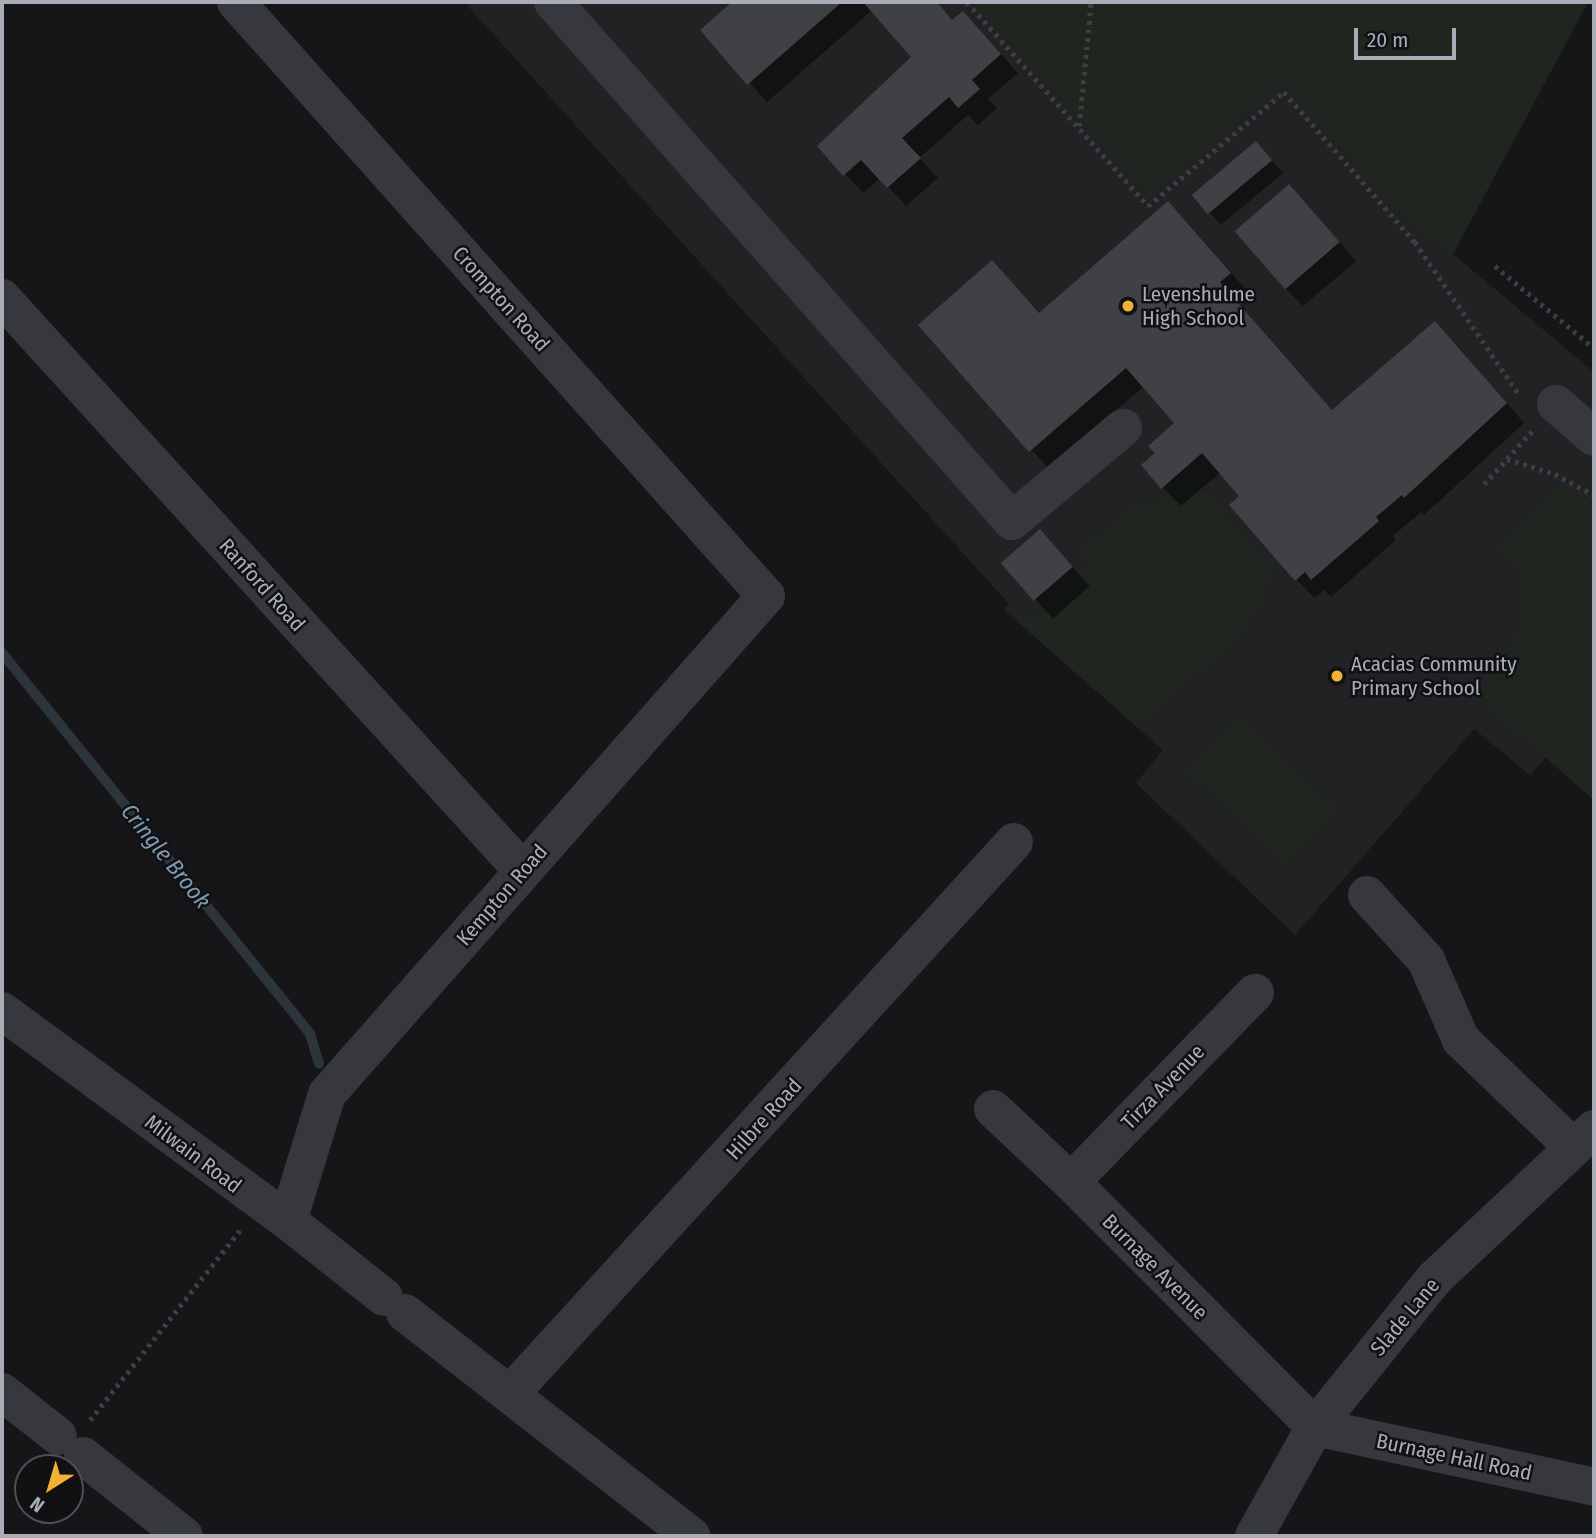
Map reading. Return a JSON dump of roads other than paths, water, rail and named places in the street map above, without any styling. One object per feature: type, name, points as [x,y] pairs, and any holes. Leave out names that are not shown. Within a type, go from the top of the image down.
[{"type":"street","name":"Crompton Road","points":[[236,2],[766,596]]},
{"type":"street","points":[[553,2],[1012,521],[1123,428]]},
{"type":"street","name":"Ranford Road","points":[[2,299],[523,872]]},
{"type":"street","points":[[1548,413],[1594,437]]},
{"type":"street","name":"Kempton Road","points":[[275,1213],[327,1094],[766,596]]},
{"type":"street","name":"Hilbre Road","points":[[511,1393],[1014,842]]},
{"type":"street","points":[[1367,895],[1426,960],[1461,1040],[1584,1139]]},
{"type":"street","name":"Tirza Avenue","points":[[1071,1182],[1255,993]]},
{"type":"street","name":"Milwain Road","points":[[2,1011],[275,1213],[511,1393],[691,1536]]},
{"type":"street","name":"Burnage Avenue","points":[[993,1109],[1071,1182],[1315,1427]]},
{"type":"street","name":"Slade Lane","points":[[1254,1536],[1315,1427],[1434,1279],[1584,1139]]},
{"type":"street","points":[[2,1392],[76,1438],[184,1536]]},
{"type":"street","name":"Burnage Hall Road","points":[[1315,1427],[1594,1487]]},
{"type":"waterway","name":"Cringle Brook","points":[[2,653],[310,1034],[319,1064]]},
{"type":"place","name":"Levenshulme High School","points":[[1128,306]]},
{"type":"place","name":"Acacias Community Primary School","points":[[1337,676]]}]
